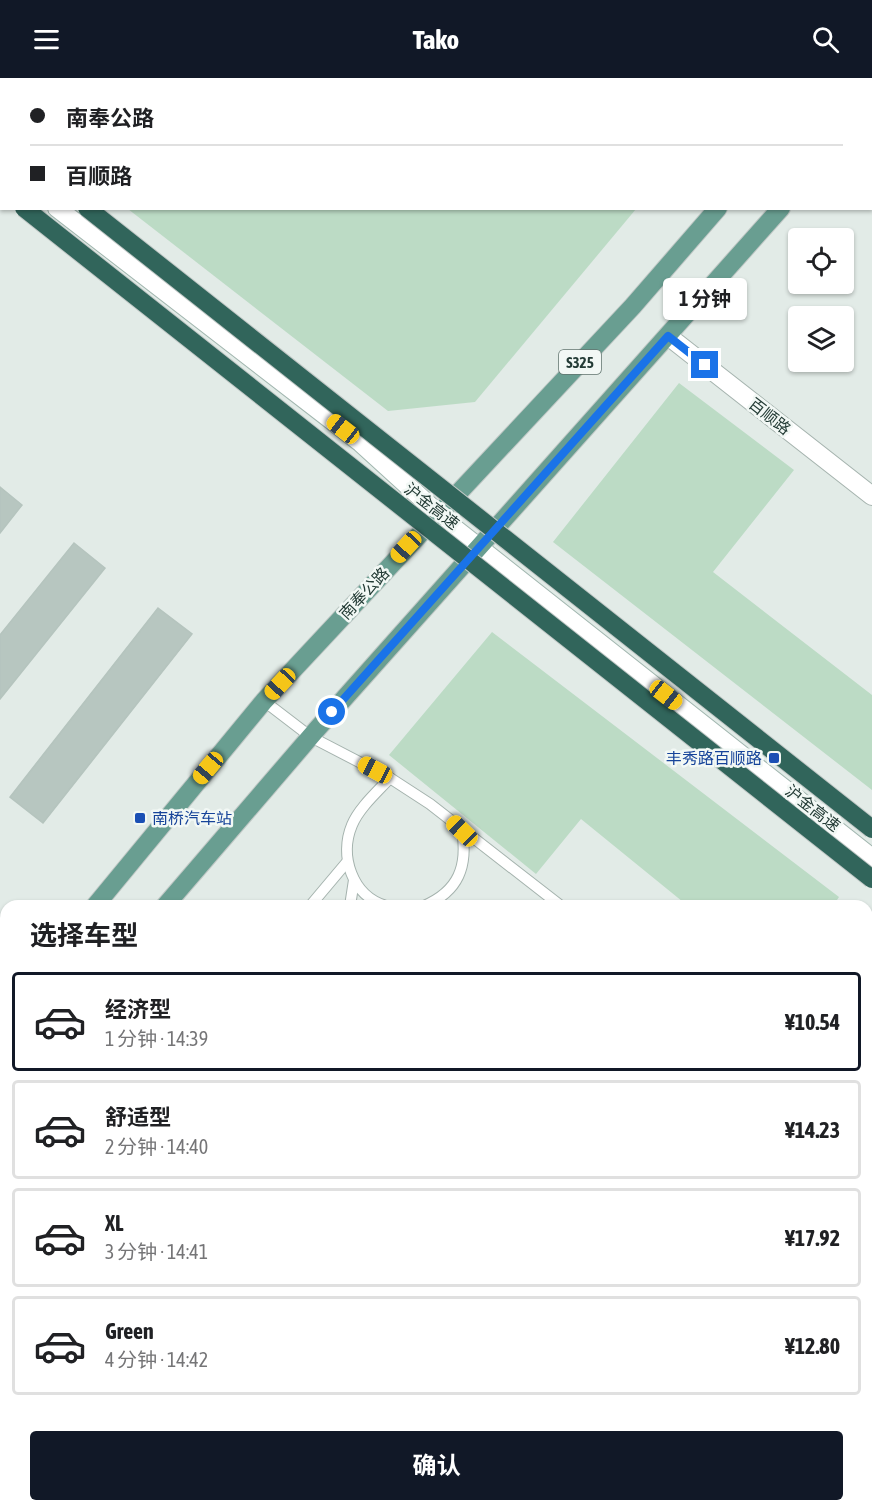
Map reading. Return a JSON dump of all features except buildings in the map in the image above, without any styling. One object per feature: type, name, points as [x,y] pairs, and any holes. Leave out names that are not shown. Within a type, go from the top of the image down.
[{"type":"highway","name":"沪金高速","points":[[27,210],[872,879]]},
{"type":"highway","name":"沪金高速","points":[[90,210],[872,829]]},
{"type":"main road","name":"南奉公路","points":[[100,900],[264,701],[633,306],[716,210]]},
{"type":"main road","points":[[170,900],[311,737],[779,210]]},
{"type":"street","points":[[60,210],[361,443],[479,547],[872,858]]},
{"type":"street","name":"百顺路","points":[[668,336],[872,496]]},
{"type":"lane","points":[[264,701],[311,737],[390,778],[437,809],[462,831],[553,900]]},
{"type":"lane","points":[[376,900],[366,894],[354,880],[347,862],[346,842],[352,824],[390,778]]},
{"type":"lane","points":[[438,900],[452,887],[462,870],[465,850],[462,831]]},
{"type":"lane","points":[[314,900],[347,862]]},
{"type":"lane","points":[[351,900],[354,880]]},
{"type":"green space","points":[[129,210],[635,210],[475,402],[388,411]]},
{"type":"green space","points":[[679,383],[794,470],[713,572],[872,695],[872,790],[553,542]]},
{"type":"green space","points":[[492,632],[839,897],[837,900],[681,900],[581,819],[536,874],[389,755]]},
{"type":"place","name":"丰秀路百顺路","points":[[774,758]]},
{"type":"place","name":"南桥汽车站","points":[[140,818]]},
{"type":"route","points":[[332,712],[668,336],[705,365]]}]
